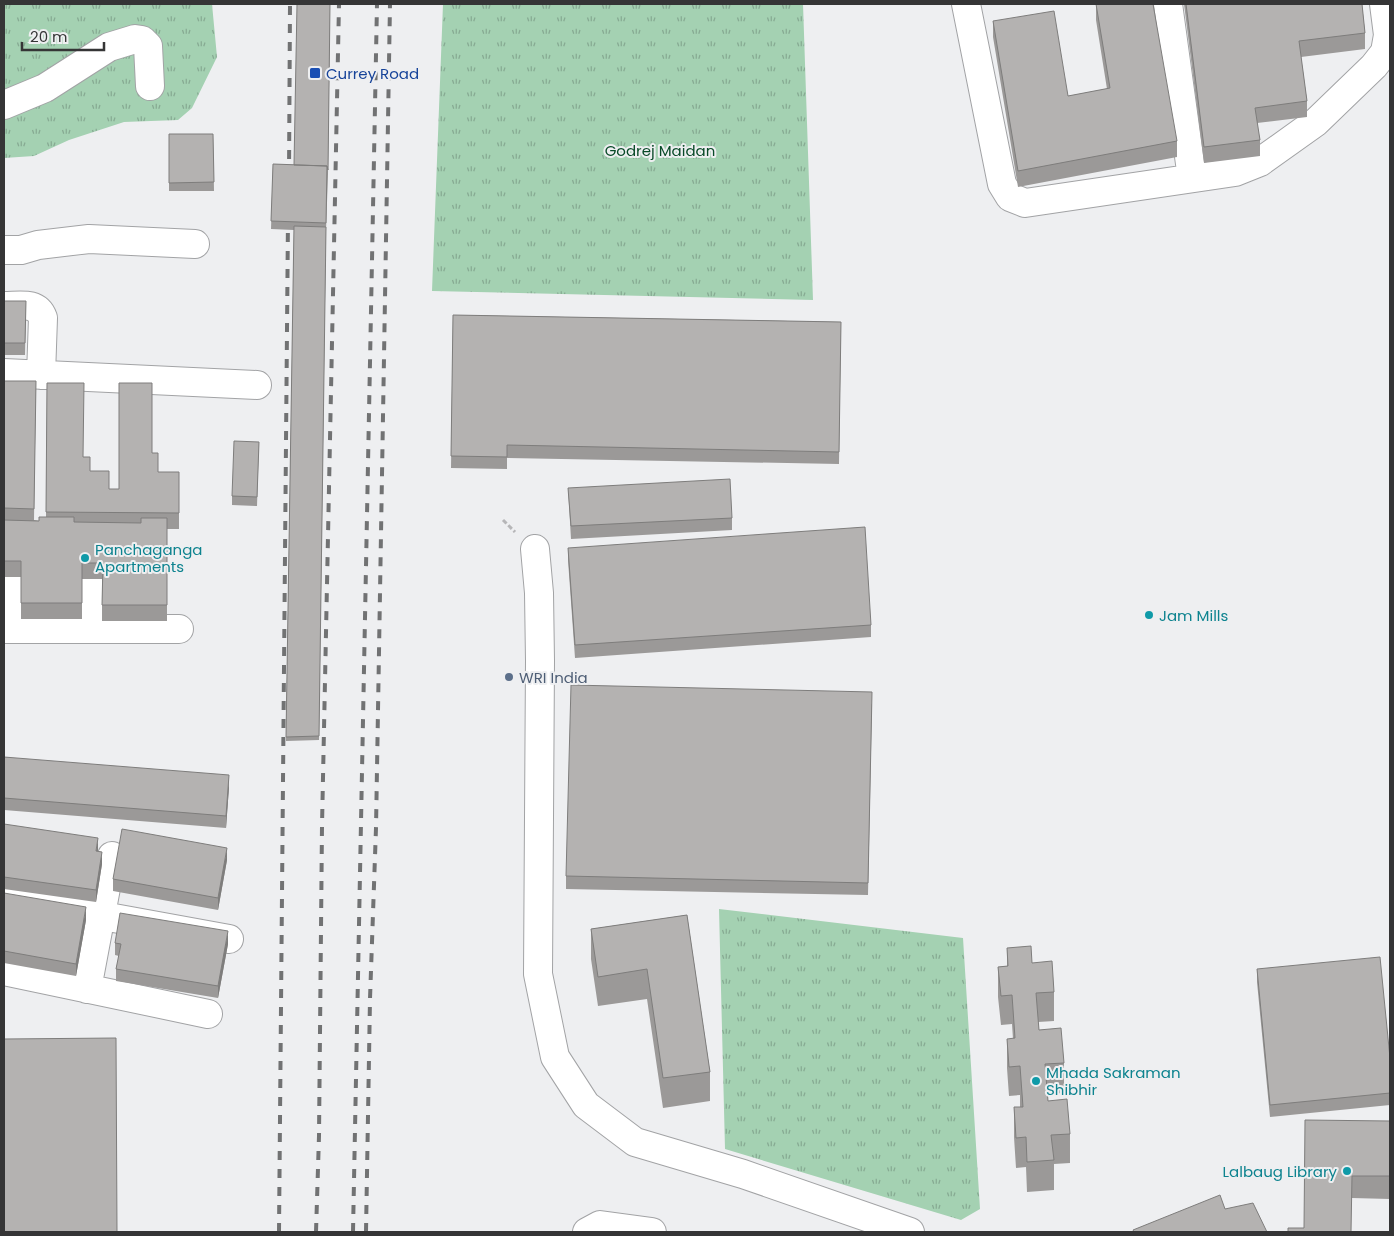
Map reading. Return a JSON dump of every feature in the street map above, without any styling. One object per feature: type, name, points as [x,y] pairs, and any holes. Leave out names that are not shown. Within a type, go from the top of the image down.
[{"type":"street","points":[[966,4],[1002,184],[1010,198],[1025,203],[1235,172],[1260,162],[1316,122],[1374,66],[1385,52],[1388,36],[1384,4]]},
{"type":"street","points":[[1168,4],[1192,178]]},
{"type":"street","points":[[4,105],[45,88],[110,47],[135,39],[142,40],[148,46],[150,86]]},
{"type":"street","points":[[4,250],[20,250],[38,245],[89,239],[195,244]]},
{"type":"street","points":[[4,306],[33,306],[40,310],[43,318],[41,375]]},
{"type":"street","points":[[4,373],[257,385]]},
{"type":"street","points":[[535,549],[540,593],[538,974],[555,1057],[586,1105],[635,1142],[743,1174],[910,1232]]},
{"type":"street","points":[[8,582],[6,629],[179,629]]},
{"type":"street","points":[[93,585],[94,629]]},
{"type":"street","points":[[87,988],[112,856]]},
{"type":"street","points":[[4,898],[229,940]]},
{"type":"street","points":[[4,971],[208,1014]]},
{"type":"street","points":[[587,1232],[600,1225],[652,1232]]},
{"type":"green space","points":[[4,4],[212,4],[217,57],[192,108],[178,120],[124,122],[69,140],[34,156],[4,158]]},
{"type":"green space","name":"Godrej Maidan","points":[[443,4],[803,4],[813,300],[432,291]]},
{"type":"green space","points":[[719,909],[963,938],[980,1209],[961,1220],[725,1149]]},
{"type":"building","points":[[297,4],[330,4],[328,170],[327,166],[294,165]]},
{"type":"building","points":[[1096,4],[1153,4],[1177,141],[1018,171],[993,21],[1054,11],[1068,96],[1110,88]]},
{"type":"building","points":[[1186,4],[1362,4],[1365,33],[1299,41],[1307,101],[1255,108],[1260,140],[1204,147]]},
{"type":"building","points":[[169,134],[213,134],[214,182],[169,183]]},
{"type":"building","points":[[273,164],[327,166],[326,223],[271,221]]},
{"type":"building","points":[[294,226],[326,227],[319,736],[286,737]]},
{"type":"building","points":[[4,301],[26,301],[25,343],[4,343]]},
{"type":"building","points":[[453,315],[841,322],[839,452],[507,445],[507,457],[451,456]]},
{"type":"building","points":[[4,381],[36,381],[34,509],[4,508]]},
{"type":"building","points":[[47,383],[84,383],[83,457],[90,457],[90,471],[109,471],[109,489],[119,489],[119,383],[152,383],[152,453],[158,453],[158,472],[179,472],[179,513],[46,512]]},
{"type":"building","points":[[234,441],[259,442],[257,497],[232,496]]},
{"type":"building","points":[[730,479],[732,518],[571,526],[568,488]]},
{"type":"building","name":"Panchaganga Apartments","points":[[39,517],[74,517],[74,522],[141,523],[141,518],[167,518],[167,605],[102,605],[103,563],[82,563],[82,603],[21,603],[21,561],[4,561],[4,520],[39,521]]},
{"type":"building","points":[[865,527],[871,625],[575,645],[568,548]]},
{"type":"building","points":[[571,685],[872,692],[868,883],[566,876]]},
{"type":"building","points":[[4,757],[229,775],[226,816],[4,798]]},
{"type":"building","points":[[4,824],[98,838],[96,851],[102,852],[96,890],[4,877]]},
{"type":"building","points":[[122,829],[227,848],[218,898],[113,879]]},
{"type":"building","points":[[4,893],[86,907],[76,964],[4,951]]},
{"type":"building","points":[[120,913],[228,931],[218,986],[116,969],[121,944],[115,943]]},
{"type":"building","points":[[687,915],[710,1072],[663,1078],[647,969],[598,977],[591,929]]},
{"type":"building","points":[[1031,946],[1032,963],[1052,961],[1054,992],[1036,993],[1039,1030],[1061,1028],[1064,1063],[1045,1064],[1048,1101],[1067,1099],[1070,1134],[1051,1135],[1054,1160],[1027,1162],[1026,1137],[1016,1138],[1014,1107],[1023,1107],[1020,1066],[1009,1067],[1007,1039],[1015,1038],[1012,995],[1001,996],[998,967],[1008,966],[1007,948]]},
{"type":"building","points":[[1380,957],[1390,1058],[1390,1093],[1270,1105],[1257,969]]},
{"type":"building","points":[[116,1038],[117,1232],[4,1232],[4,1039]]},
{"type":"building","name":"Lalbaug Library","points":[[1305,1120],[1390,1121],[1390,1176],[1352,1176],[1351,1232],[1288,1232],[1288,1228],[1304,1228]]},
{"type":"building","points":[[1220,1195],[1225,1209],[1253,1203],[1267,1232],[1134,1232],[1133,1230]]},
{"type":"railway","points":[[289,177],[290,4]]},
{"type":"railway","points":[[316,1232],[319,1136],[322,826],[339,4]]},
{"type":"railway","points":[[353,1232],[377,4]]},
{"type":"railway","points":[[366,1232],[370,999],[376,828],[390,4]]},
{"type":"railway","points":[[279,1232],[288,217]]},
{"type":"place","name":"Currey Road","points":[[315,73]]},
{"type":"place","name":"Panchaganga Apartments","points":[[85,558]]},
{"type":"place","name":"Jam Mills","points":[[1149,615]]},
{"type":"place","name":"WRI India","points":[[509,677]]},
{"type":"place","name":"Mhada Sakraman Shibhir","points":[[1036,1081]]},
{"type":"place","name":"Lalbaug Library","points":[[1347,1171]]}]
